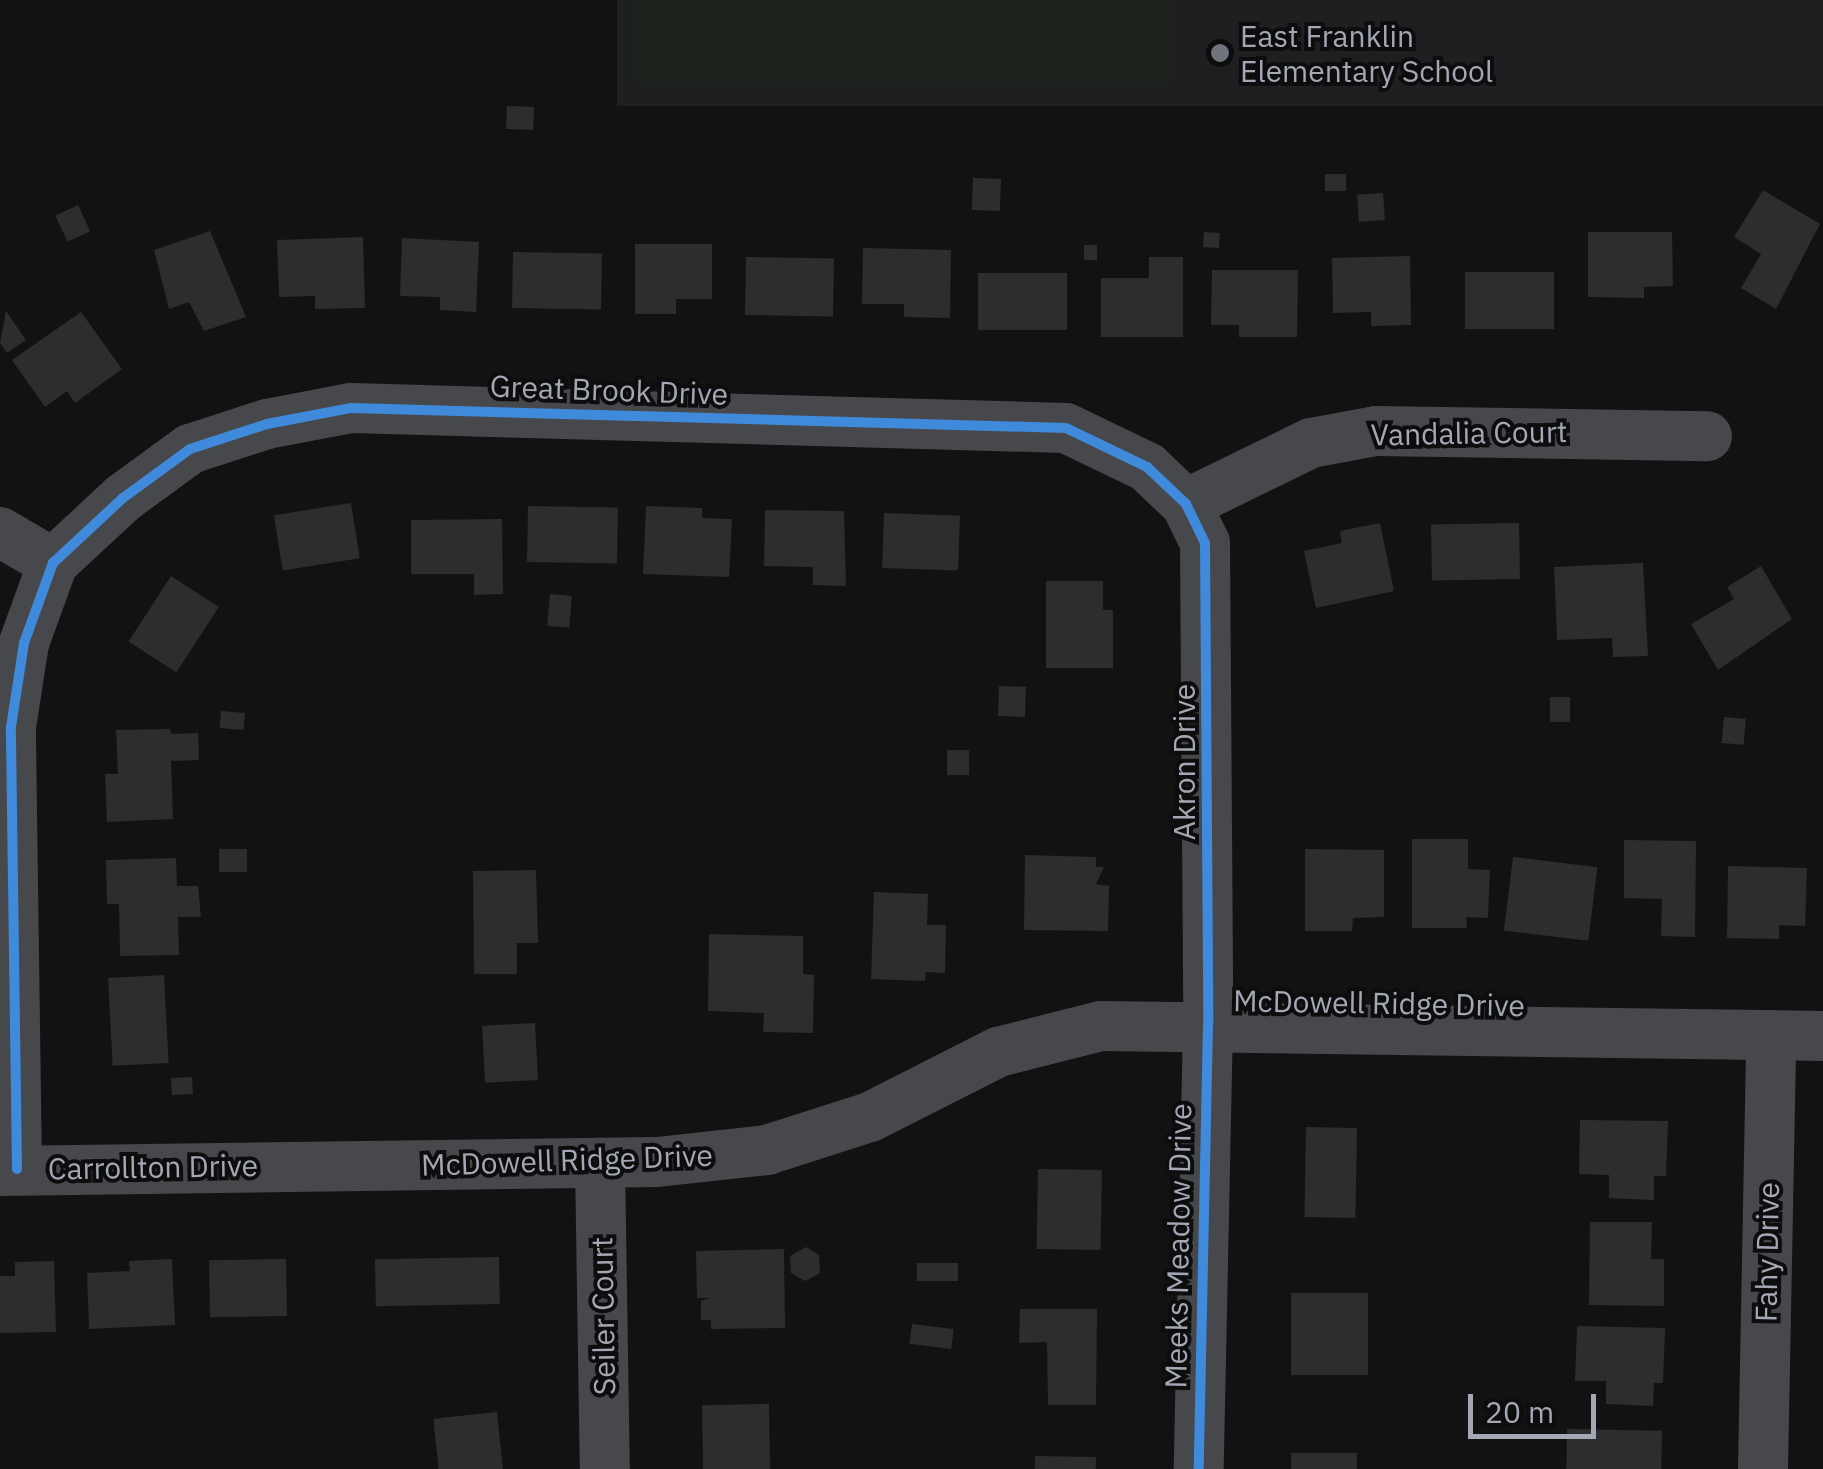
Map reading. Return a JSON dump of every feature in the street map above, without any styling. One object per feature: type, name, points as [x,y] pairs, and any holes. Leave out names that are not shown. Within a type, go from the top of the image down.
[{"type":"street","name":"Great Brook Drive","points":[[52,564],[123,498],[190,449],[266,424],[350,408],[1066,428],[1124,452],[1186,504]]},
{"type":"street","name":"Vandalia Court","points":[[1186,504],[1312,443],[1376,431],[1707,436]]},
{"type":"street","name":"Akron Drive","points":[[1186,504],[1205,542],[1209,600],[1208,1024]]},
{"type":"street","points":[[0,532],[52,564],[24,643],[11,727],[9,1170]]},
{"type":"street","name":"McDowell Ridge Drive","points":[[305,1165],[600,1164],[767,1150],[870,1117],[998,1052],[1102,1026],[1208,1024],[1823,1036]]},
{"type":"street","name":"Meeks Meadow Drive","points":[[1199,1469],[1208,1024]]},
{"type":"street","name":"Fahy Drive","points":[[1762,1469],[1771,1035]]},
{"type":"street","name":"Seiler Court","points":[[600,1164],[605,1469]]},
{"type":"street","name":"Carrollton Drive","points":[[9,1170],[305,1165]]},
{"type":"shaded area","name":"East Franklin Elementary School","points":[[617,0],[1823,0],[1823,106],[617,106]]},
{"type":"shaded area","points":[[633,0],[1174,0],[1174,83],[633,83]]},
{"type":"building","points":[[507,106],[534,107],[533,130],[506,129]]},
{"type":"building","points":[[1325,174],[1346,174],[1346,191],[1325,191]]},
{"type":"building","points":[[973,178],[1001,179],[1000,211],[972,210]]},
{"type":"building","points":[[1763,190],[1820,224],[1776,309],[1741,288],[1761,254],[1734,237]]},
{"type":"building","points":[[1383,193],[1385,220],[1359,222],[1357,195]]},
{"type":"building","points":[[78,205],[90,231],[68,242],[55,216]]},
{"type":"building","points":[[210,231],[246,317],[204,331],[189,302],[169,309],[154,250]]},
{"type":"building","points":[[1204,232],[1220,233],[1219,248],[1203,247]]},
{"type":"building","points":[[1588,232],[1672,232],[1673,286],[1644,287],[1644,298],[1588,297]]},
{"type":"building","points":[[363,237],[365,308],[315,309],[315,296],[279,297],[277,240]]},
{"type":"building","points":[[402,238],[479,242],[476,312],[440,310],[440,297],[400,296]]},
{"type":"building","points":[[635,244],[712,244],[712,299],[676,299],[676,314],[635,314]]},
{"type":"building","points":[[1084,245],[1097,245],[1097,260],[1084,260]]},
{"type":"building","points":[[863,248],[951,250],[950,318],[904,317],[904,304],[862,304]]},
{"type":"building","points":[[513,252],[602,254],[601,310],[512,308]]},
{"type":"building","points":[[1410,256],[1411,325],[1371,326],[1371,312],[1333,313],[1332,258]]},
{"type":"building","points":[[746,257],[834,259],[833,317],[745,315]]},
{"type":"building","points":[[1149,257],[1183,257],[1183,337],[1101,337],[1101,278],[1149,278]]},
{"type":"building","points":[[1212,270],[1298,270],[1297,337],[1239,337],[1239,325],[1211,325]]},
{"type":"building","points":[[1465,272],[1554,272],[1554,329],[1465,329]]},
{"type":"building","points":[[978,273],[1067,273],[1067,330],[978,330]]},
{"type":"building","points":[[6,311],[26,340],[7,353],[0,343]]},
{"type":"building","points":[[81,312],[122,369],[75,403],[67,391],[45,407],[12,360]]},
{"type":"building","points":[[351,503],[360,558],[283,571],[274,515]]},
{"type":"building","points":[[528,506],[618,508],[617,564],[527,562]]},
{"type":"building","points":[[646,506],[702,508],[702,518],[732,519],[729,577],[643,574]]},
{"type":"building","points":[[765,510],[844,511],[846,586],[813,585],[813,567],[764,566]]},
{"type":"building","points":[[884,513],[960,516],[958,571],[882,568]]},
{"type":"building","points":[[502,519],[503,594],[474,595],[474,574],[411,574],[411,520]]},
{"type":"building","points":[[1380,523],[1394,591],[1316,608],[1304,551],[1342,543],[1340,531]]},
{"type":"building","points":[[1519,523],[1520,579],[1432,581],[1431,525]]},
{"type":"building","points":[[1643,563],[1648,656],[1613,657],[1612,638],[1557,640],[1554,567]]},
{"type":"building","points":[[1761,566],[1792,619],[1718,670],[1691,624],[1734,599],[1727,587]]},
{"type":"building","points":[[171,576],[219,607],[176,672],[129,641]]},
{"type":"building","points":[[1046,581],[1103,581],[1103,610],[1113,610],[1113,668],[1046,668]]},
{"type":"building","points":[[550,594],[572,596],[569,628],[547,626]]},
{"type":"building","points":[[999,686],[1026,687],[1025,717],[998,716]]},
{"type":"building","points":[[1550,697],[1570,697],[1570,722],[1550,722]]},
{"type":"building","points":[[221,711],[245,713],[243,730],[220,728]]},
{"type":"building","points":[[1724,717],[1746,719],[1744,745],[1722,743]]},
{"type":"building","points":[[170,729],[171,734],[198,733],[199,760],[171,761],[173,819],[107,822],[105,774],[118,774],[116,730]]},
{"type":"building","points":[[947,750],[969,750],[969,775],[947,775]]},
{"type":"building","points":[[1412,839],[1468,839],[1468,869],[1490,870],[1488,918],[1466,917],[1467,928],[1412,928]]},
{"type":"building","points":[[1624,840],[1696,841],[1695,937],[1661,936],[1662,899],[1624,898]]},
{"type":"building","points":[[219,849],[247,849],[247,872],[219,872]]},
{"type":"building","points":[[1305,849],[1384,850],[1384,917],[1353,918],[1352,931],[1305,931]]},
{"type":"building","points":[[1025,855],[1096,857],[1096,867],[1104,867],[1096,884],[1109,886],[1108,931],[1024,930]]},
{"type":"building","points":[[1513,857],[1597,867],[1588,941],[1504,930]]},
{"type":"building","points":[[176,858],[177,886],[198,886],[201,917],[178,917],[179,955],[120,956],[119,904],[107,904],[106,860]]},
{"type":"building","points":[[1728,866],[1807,868],[1805,926],[1779,925],[1779,939],[1727,938]]},
{"type":"building","points":[[536,870],[538,943],[517,943],[517,974],[474,974],[473,871]]},
{"type":"building","points":[[874,892],[928,894],[927,925],[946,925],[945,973],[926,972],[925,981],[871,979]]},
{"type":"building","points":[[709,934],[803,936],[803,974],[814,975],[813,1033],[763,1032],[764,1013],[708,1011]]},
{"type":"building","points":[[164,975],[169,1063],[113,1066],[108,978]]},
{"type":"building","points":[[535,1023],[538,1080],[485,1083],[482,1026]]},
{"type":"building","points":[[192,1077],[193,1094],[172,1095],[171,1078]]},
{"type":"building","points":[[1580,1120],[1668,1121],[1666,1176],[1654,1176],[1654,1200],[1609,1198],[1609,1175],[1579,1174]]},
{"type":"building","points":[[1306,1127],[1357,1128],[1355,1218],[1304,1217]]},
{"type":"building","points":[[1038,1169],[1102,1170],[1101,1250],[1037,1249]]},
{"type":"building","points":[[1590,1222],[1652,1222],[1651,1259],[1664,1259],[1664,1306],[1589,1305]]},
{"type":"building","points":[[806,1247],[819,1255],[820,1273],[805,1281],[791,1273],[790,1256]]},
{"type":"building","points":[[784,1249],[785,1328],[711,1329],[711,1320],[701,1320],[701,1301],[710,1298],[697,1298],[696,1251]]},
{"type":"building","points":[[499,1257],[500,1304],[376,1306],[375,1259]]},
{"type":"building","points":[[172,1259],[175,1325],[89,1329],[87,1273],[130,1271],[129,1261]]},
{"type":"building","points":[[286,1259],[287,1316],[210,1317],[209,1260]]},
{"type":"building","points":[[54,1261],[56,1332],[0,1333],[0,1276],[15,1276],[15,1262]]},
{"type":"building","points":[[917,1263],[958,1263],[958,1281],[917,1281]]},
{"type":"building","points":[[1291,1293],[1368,1293],[1368,1375],[1291,1375]]},
{"type":"building","points":[[1020,1309],[1097,1309],[1096,1405],[1048,1405],[1047,1342],[1019,1343]]},
{"type":"building","points":[[912,1324],[954,1329],[951,1349],[910,1344]]},
{"type":"building","points":[[1577,1326],[1665,1328],[1663,1383],[1654,1383],[1653,1406],[1606,1404],[1606,1381],[1575,1381]]},
{"type":"building","points":[[769,1404],[770,1469],[703,1469],[702,1405]]},
{"type":"building","points":[[497,1412],[503,1469],[439,1469],[433,1419]]},
{"type":"building","points":[[1567,1429],[1662,1431],[1661,1469],[1566,1469]]},
{"type":"building","points":[[1291,1453],[1357,1453],[1357,1469],[1291,1469]]},
{"type":"building","points":[[1035,1456],[1096,1457],[1096,1469],[1035,1469]]},
{"type":"cycle path","points":[[17,1169],[11,727],[24,643],[53,563],[123,498],[190,449],[267,424],[351,408],[1066,428],[1147,467],[1186,504],[1205,543],[1208,1024],[1199,1469]]},
{"type":"place","name":"East Franklin Elementary School","points":[[1220,53]]}]
